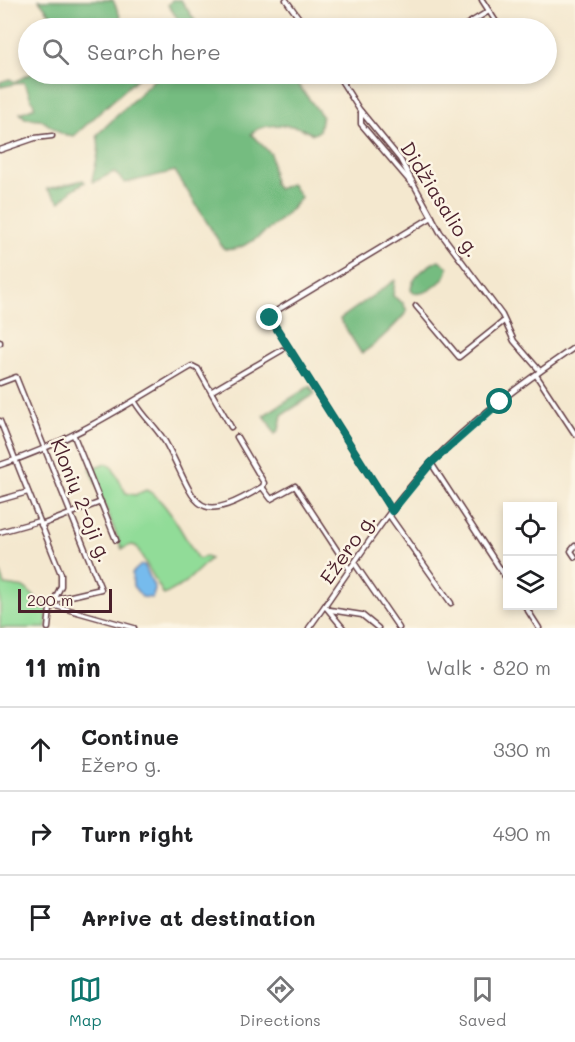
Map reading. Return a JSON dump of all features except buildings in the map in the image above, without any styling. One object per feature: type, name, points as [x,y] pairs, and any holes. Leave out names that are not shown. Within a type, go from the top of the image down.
[{"type":"street","points":[[286,0],[299,18]]},
{"type":"street","points":[[482,0],[494,18]]},
{"type":"street","points":[[477,18],[489,11]]},
{"type":"street","name":"Didžiasalio g.","points":[[343,84],[361,112],[400,159],[412,185],[432,217],[504,321],[514,341],[540,371]]},
{"type":"street","points":[[361,112],[361,124],[412,185]]},
{"type":"street","points":[[0,150],[52,136]]},
{"type":"street","points":[[432,217],[271,316],[391,513],[451,603]]},
{"type":"street","points":[[416,306],[458,356],[504,321]]},
{"type":"street","name":"Ežero g.","points":[[309,628],[391,513],[431,463],[500,402],[575,347]]},
{"type":"street","points":[[212,391],[282,350]]},
{"type":"street","points":[[0,465],[46,449],[74,436],[87,426],[135,402],[192,366],[198,369],[231,427]]},
{"type":"street","points":[[536,375],[575,434]]},
{"type":"street","name":"Klonių 2-oji g.","points":[[0,383],[16,377],[101,589],[53,603]]},
{"type":"street","points":[[135,402],[167,444],[190,495],[200,503],[209,507],[230,504],[263,487]]},
{"type":"street","points":[[0,422],[61,574],[61,586],[53,603],[48,628]]},
{"type":"street","points":[[74,436],[116,540]]},
{"type":"street","points":[[237,437],[271,499],[295,486],[350,570]]},
{"type":"street","points":[[431,463],[503,575]]},
{"type":"street","points":[[0,500],[28,492]]},
{"type":"street","points":[[0,532],[40,523],[101,502]]},
{"type":"street","points":[[575,546],[572,551],[575,557]]},
{"type":"street","points":[[355,564],[399,628]]},
{"type":"street","points":[[53,603],[134,628]]},
{"type":"street","points":[[325,606],[343,628]]},
{"type":"street","points":[[330,610],[362,615],[378,628]]},
{"type":"street","points":[[527,610],[538,628]]},
{"type":"green space","points":[[39,0],[113,0],[121,18],[53,18]]},
{"type":"green space","points":[[172,0],[181,0],[193,18],[177,18],[168,5]]},
{"type":"green space","points":[[10,79],[15,82],[18,80],[18,83],[0,87],[0,82]]},
{"type":"green space","points":[[25,84],[131,84],[74,136],[62,134],[40,119],[25,118],[20,113],[35,107]]},
{"type":"green space","points":[[150,84],[298,84],[322,116],[319,131],[314,134],[292,126],[279,125],[260,128],[251,134],[271,154],[274,184],[278,189],[291,184],[301,197],[288,213],[265,232],[242,246],[231,249],[223,248],[175,171],[125,183],[114,172],[92,181],[98,153],[97,135]]},
{"type":"green space","points":[[83,180],[85,182],[72,190],[60,202],[47,189]]},
{"type":"green space","points":[[439,260],[448,267],[444,277],[430,290],[414,293],[411,290],[417,276]]},
{"type":"green space","points":[[395,280],[393,296],[403,303],[407,311],[378,341],[361,353],[340,319]]},
{"type":"green space","points":[[310,386],[315,394],[282,415],[279,430],[275,434],[264,415]]},
{"type":"green space","points":[[105,463],[112,467],[126,493],[135,495],[146,490],[161,501],[197,558],[205,556],[210,559],[184,584],[164,595],[136,546],[131,545],[122,549],[90,469]]},
{"type":"green space","points":[[0,571],[5,585],[25,588],[48,609],[46,628],[0,628]]},
{"type":"water","points":[[141,565],[145,566],[155,589],[152,598],[142,597],[133,586],[132,573]]},
{"type":"route","points":[[270,318],[392,511],[431,463],[500,402]]}]
